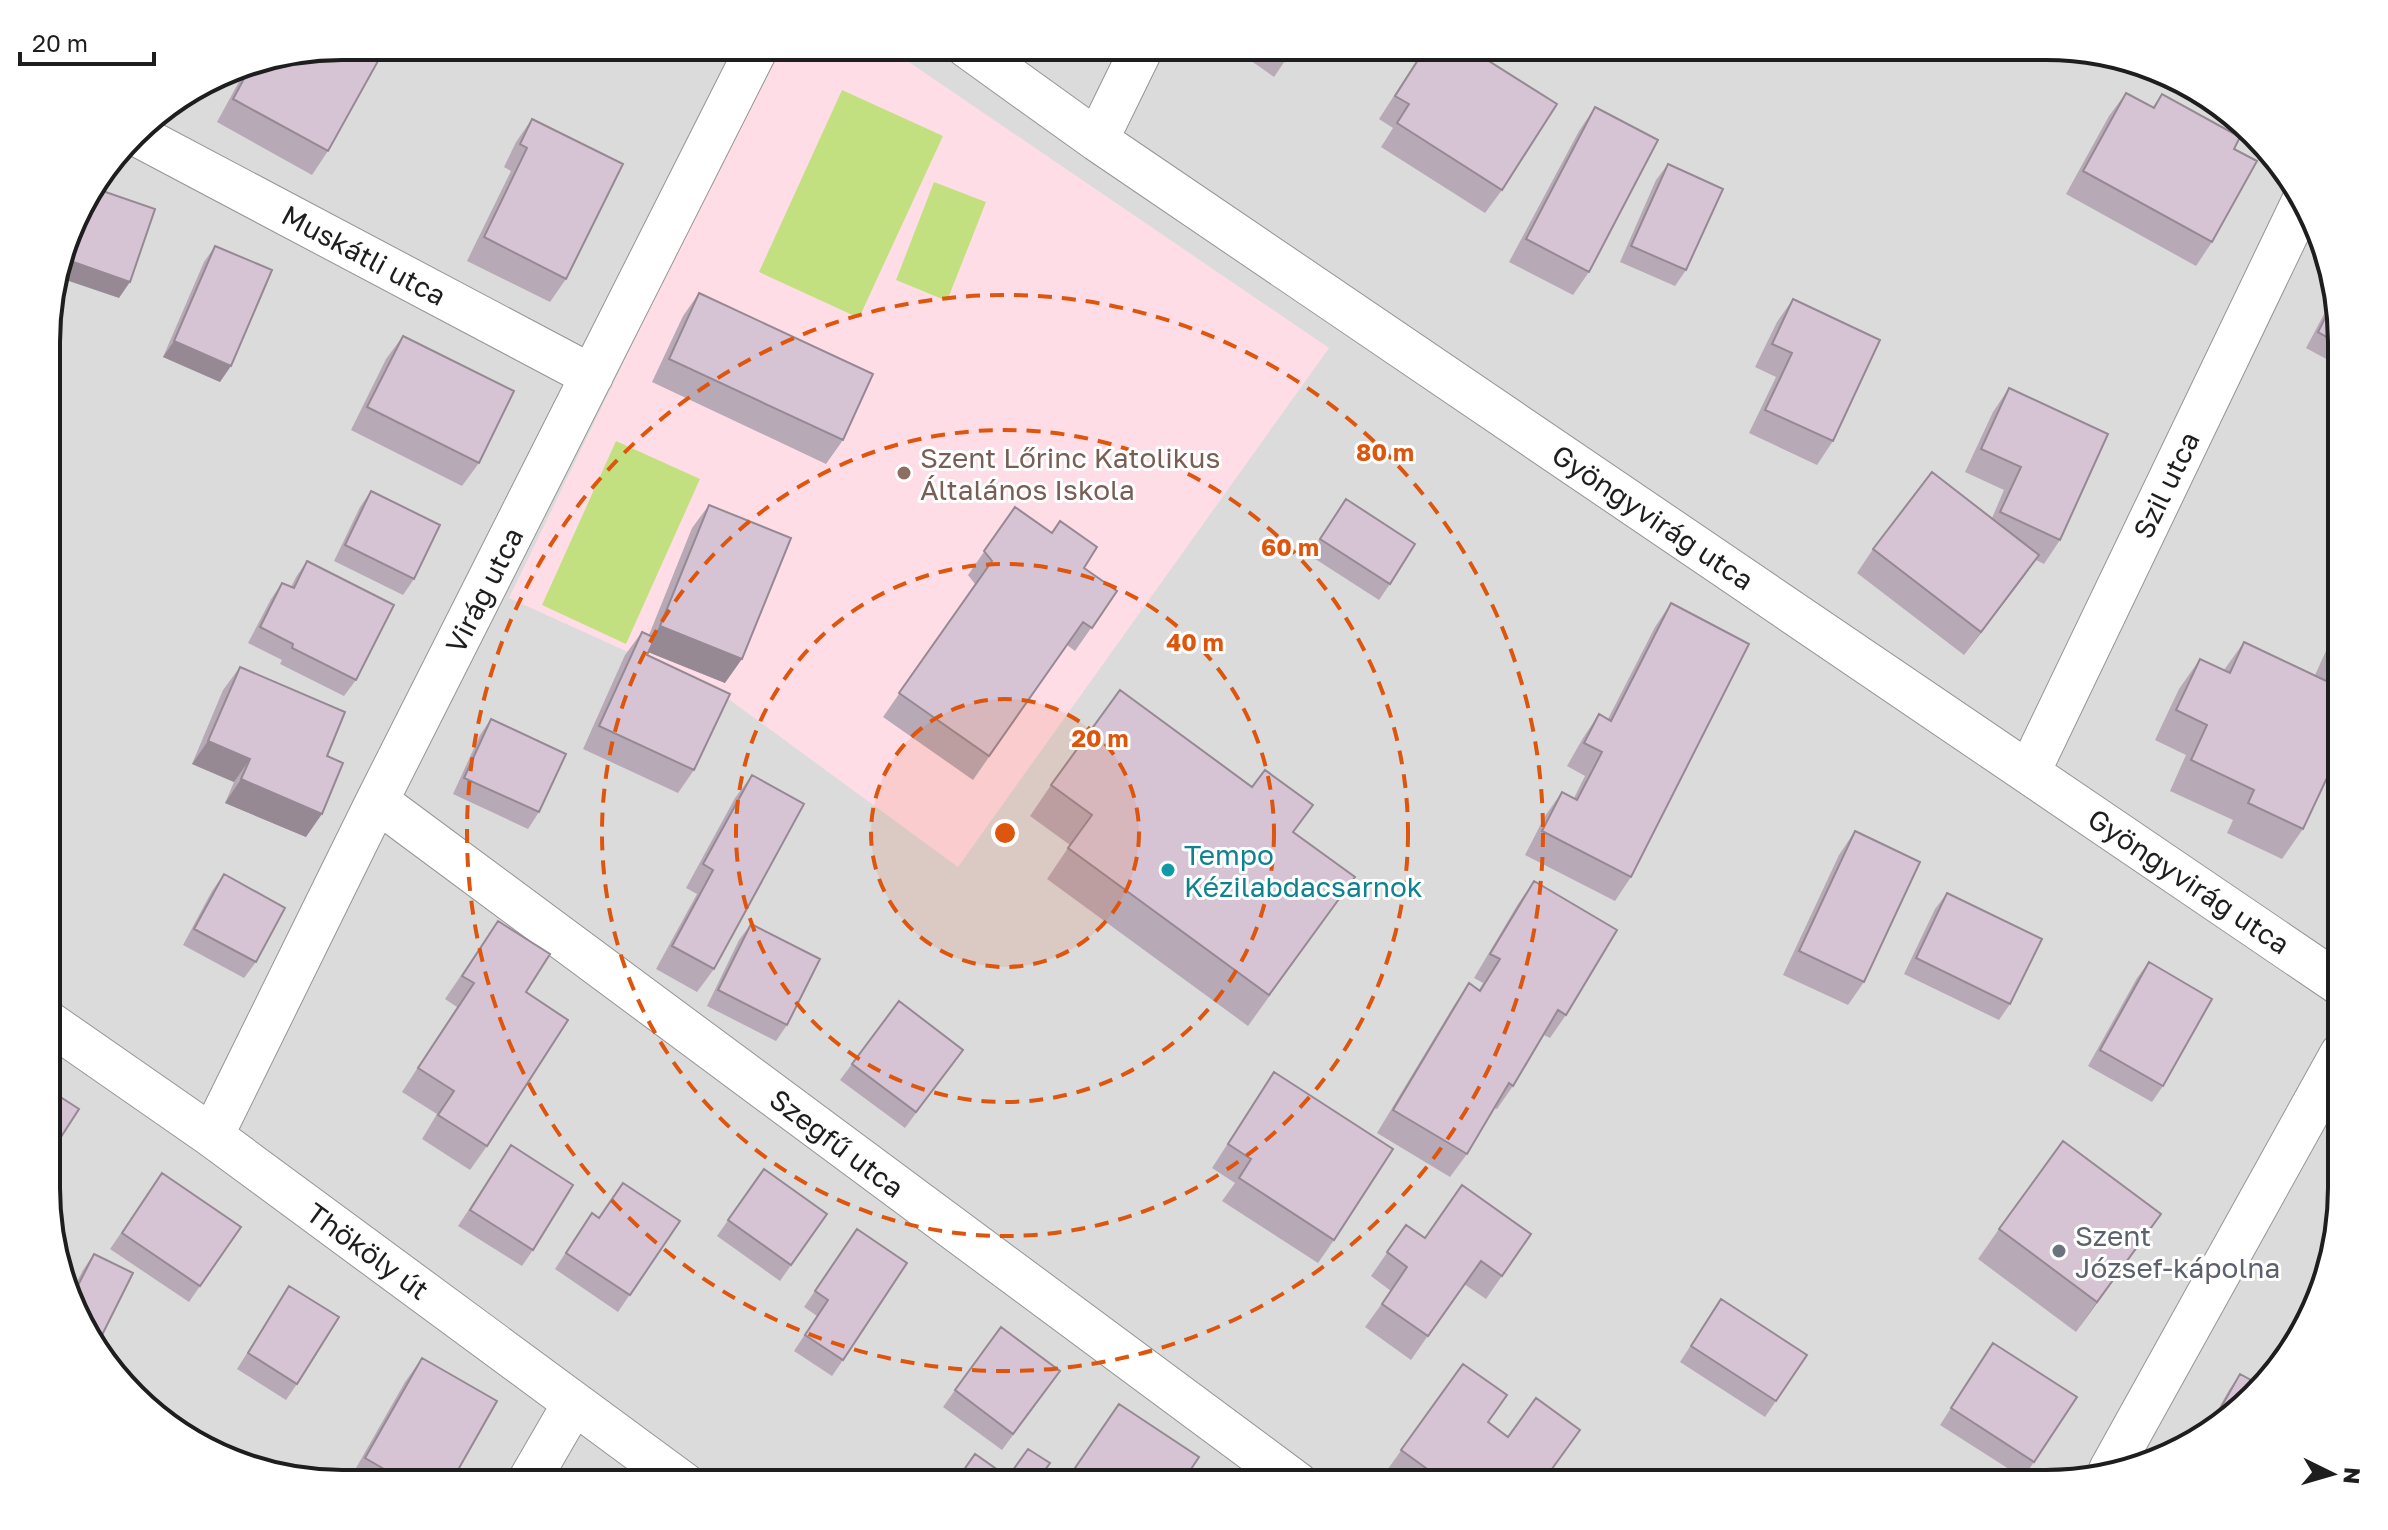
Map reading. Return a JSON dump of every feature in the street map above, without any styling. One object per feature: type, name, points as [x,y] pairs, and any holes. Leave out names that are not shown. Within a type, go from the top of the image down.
[{"type":"street","name":"Virág utca","points":[[212,1136],[377,801],[751,61]]},
{"type":"street","name":"Gyöngyvirág utca","points":[[986,61],[1097,140],[2328,976]]},
{"type":"street","points":[[1097,140],[1136,61]]},
{"type":"street","name":"Muskátli utca","points":[[146,140],[592,376]]},
{"type":"street","name":"Szil utca","points":[[2029,772],[2297,214]]},
{"type":"street","name":"Szegfű utca","points":[[377,801],[1263,1469]]},
{"type":"street","name":"Thököly út","points":[[60,1030],[212,1136],[665,1470]]},
{"type":"street","points":[[2115,1461],[2328,1078]]},
{"type":"street","points":[[535,1470],[574,1403]]},
{"type":"shaded area","name":"Szent Lőrinc Katolikus Általános Iskola","points":[[770,61],[907,61],[1329,348],[958,867],[723,695],[509,598]]},
{"type":"shaded area","points":[[804,61],[1328,348],[907,61],[2083,62],[2137,75],[2187,98],[2232,130],[2270,170],[2307,234],[2326,305],[2328,1188],[2323,1243],[2299,1313],[2270,1360],[2218,1412],[2154,1449],[2101,1465],[2064,1469],[342,1470],[287,1465],[217,1441],[170,1412],[118,1360],[81,1296],[62,1225],[60,342],[65,287],[89,217],[118,170],[170,118],[234,81],[305,62]]},
{"type":"green space","points":[[842,90],[943,136],[859,318],[759,272]]},
{"type":"green space","points":[[934,182],[986,202],[947,301],[896,280]]},
{"type":"green space","points":[[616,441],[700,479],[626,644],[542,605]]},
{"type":"building","points":[[1418,60],[1488,60],[1557,104],[1502,190],[1397,123],[1409,104],[1395,96]]},
{"type":"building","points":[[378,61],[328,151],[233,99],[245,77],[287,65]]},
{"type":"building","points":[[2126,93],[2154,108],[2162,94],[2238,136],[2234,149],[2257,161],[2212,242],[2083,171]]},
{"type":"building","points":[[1595,107],[1658,140],[1589,272],[1526,239]]},
{"type":"building","points":[[532,119],[623,164],[566,279],[484,237],[527,148],[520,144]]},
{"type":"building","points":[[1668,164],[1723,189],[1686,270],[1631,246]]},
{"type":"building","points":[[104,191],[155,209],[130,282],[72,262],[81,234]]},
{"type":"building","points":[[215,246],[272,270],[231,366],[174,341]]},
{"type":"building","points":[[699,293],[873,374],[843,440],[669,359]]},
{"type":"building","points":[[1793,299],[1880,340],[1833,441],[1765,410],[1792,353],[1772,344]]},
{"type":"building","points":[[2327,315],[2327,337],[2318,332]]},
{"type":"building","points":[[403,336],[514,391],[479,463],[367,407]]},
{"type":"building","points":[[2009,388],[2108,434],[2060,540],[2000,512],[2021,467],[1981,449]]},
{"type":"building","points":[[1932,472],[2039,555],[1981,632],[1873,549]]},
{"type":"building","points":[[371,491],[440,525],[414,579],[345,545]]},
{"type":"building","points":[[1346,499],[1415,544],[1390,584],[1320,539]]},
{"type":"building","points":[[709,505],[791,538],[742,659],[660,626]]},
{"type":"building","points":[[1015,507],[1052,533],[1060,521],[1097,547],[1084,568],[1117,591],[1092,628],[1083,622],[989,756],[899,693],[992,561],[984,551]]},
{"type":"building","points":[[307,561],[394,605],[356,680],[292,648],[293,644],[260,627],[282,583],[294,588]]},
{"type":"building","points":[[1671,603],[1749,644],[1631,877],[1542,831],[1562,792],[1577,800],[1602,752],[1584,743],[1599,714],[1611,721]]},
{"type":"building","points":[[642,632],[655,638],[647,655],[730,694],[694,770],[599,726]]},
{"type":"building","points":[[2244,642],[2327,682],[2328,777],[2303,829],[2248,803],[2254,790],[2191,760],[2207,725],[2176,710],[2200,659],[2230,673]]},
{"type":"building","points":[[240,667],[345,712],[327,756],[343,763],[322,814],[241,779],[250,759],[208,741]]},
{"type":"building","name":"Tempo Kézilabdacsarnok","points":[[1120,690],[1252,787],[1265,770],[1313,805],[1293,832],[1355,877],[1269,995],[1068,848],[1092,815],[1051,785]]},
{"type":"building","points":[[491,719],[566,754],[539,812],[464,778]]},
{"type":"building","points":[[752,775],[804,804],[714,969],[672,946],[713,870],[703,864]]},
{"type":"building","points":[[1855,831],[1920,862],[1864,982],[1799,951]]},
{"type":"building","points":[[224,874],[285,908],[256,962],[194,929]]},
{"type":"building","points":[[1534,881],[1617,930],[1566,1015],[1558,1010],[1513,1086],[1509,1083],[1467,1154],[1393,1110],[1469,983],[1480,991],[1500,959],[1490,954]]},
{"type":"building","points":[[1947,893],[2042,939],[2010,1004],[1916,958]]},
{"type":"building","points":[[498,921],[550,954],[526,992],[568,1020],[487,1146],[438,1115],[454,1091],[418,1068],[474,983],[462,976]]},
{"type":"building","points":[[751,924],[820,959],[787,1025],[718,990]]},
{"type":"building","points":[[2149,962],[2212,999],[2163,1086],[2100,1050]]},
{"type":"building","points":[[899,1001],[963,1050],[916,1112],[852,1064]]},
{"type":"building","points":[[1274,1072],[1393,1149],[1334,1240],[1239,1178],[1251,1159],[1228,1144]]},
{"type":"building","points":[[60,1097],[79,1109],[60,1138]]},
{"type":"building","name":"Szent József-kápolna","points":[[2063,1141],[2161,1214],[2097,1302],[1999,1229]]},
{"type":"building","points":[[511,1145],[573,1185],[533,1250],[470,1210]]},
{"type":"building","points":[[764,1169],[827,1214],[791,1265],[728,1220]]},
{"type":"building","points":[[162,1173],[241,1227],[200,1286],[122,1233]]},
{"type":"building","points":[[623,1183],[680,1221],[630,1295],[566,1253],[592,1213],[599,1218]]},
{"type":"building","points":[[1462,1185],[1531,1234],[1502,1276],[1481,1261],[1428,1336],[1382,1304],[1407,1267],[1387,1252],[1406,1225],[1425,1238]]},
{"type":"building","points":[[857,1229],[907,1263],[843,1360],[805,1335],[828,1300],[815,1291]]},
{"type":"building","points":[[94,1254],[133,1273],[102,1335],[78,1286]]},
{"type":"building","points":[[289,1286],[339,1317],[297,1384],[248,1353]]},
{"type":"building","points":[[1721,1299],[1807,1355],[1776,1401],[1691,1346]]},
{"type":"building","points":[[1001,1327],[1060,1371],[1013,1434],[955,1390]]},
{"type":"building","points":[[1993,1343],[2077,1397],[2034,1462],[1951,1408]]},
{"type":"building","points":[[422,1358],[497,1401],[458,1470],[386,1470],[365,1458]]},
{"type":"building","points":[[1463,1364],[1507,1395],[1488,1422],[1508,1437],[1536,1398],[1580,1430],[1552,1469],[1428,1469],[1401,1450]]},
{"type":"building","points":[[2240,1374],[2252,1380],[2232,1400],[2219,1411]]},
{"type":"building","points":[[1119,1404],[1199,1457],[1191,1470],[1074,1470]]},
{"type":"building","points":[[1028,1449],[1050,1463],[1045,1470],[1013,1470]]},
{"type":"building","points":[[975,1454],[997,1470],[964,1470]]},
{"type":"place","name":"Szent Lőrinc Katolikus Általános Iskola","points":[[904,473]]},
{"type":"place","name":"Tempo Kézilabdacsarnok","points":[[1168,870]]},
{"type":"place","name":"Szent József-kápolna","points":[[2059,1251]]}]
